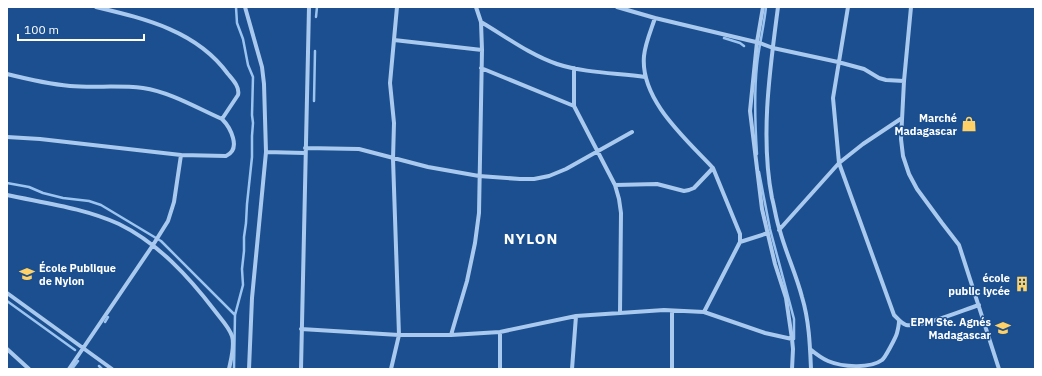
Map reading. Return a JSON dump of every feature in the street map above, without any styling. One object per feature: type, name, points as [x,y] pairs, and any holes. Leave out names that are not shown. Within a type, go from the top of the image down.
[{"type":"street","points":[[96,7],[124,14],[178,32],[202,47],[222,66],[238,87],[238,95],[222,119]]},
{"type":"street","points":[[245,7],[262,67],[266,152],[252,298],[249,369]]},
{"type":"street","points":[[301,369],[309,7]]},
{"type":"street","points":[[392,369],[399,335],[393,159],[394,123],[390,83],[397,7]]},
{"type":"street","points":[[451,335],[467,281],[475,243],[479,213],[482,50],[481,22],[476,7]]},
{"type":"street","points":[[617,7],[654,18],[760,43],[773,48],[864,69],[879,78],[886,80],[904,81]]},
{"type":"street","points":[[763,7],[760,43],[750,111],[762,209],[775,264],[786,298],[793,349],[792,369]]},
{"type":"street","points":[[778,7],[768,96],[767,143],[769,173],[779,230],[802,297],[807,318],[811,369]]},
{"type":"street","points":[[848,7],[833,98],[839,163],[894,315],[899,321],[905,324],[919,324],[979,305]]},
{"type":"street","points":[[911,7],[902,118],[903,156],[909,174],[917,189],[959,245],[1000,369]]},
{"type":"street","points":[[654,18],[644,56],[645,77],[656,102],[664,113],[713,168],[740,234],[740,242],[704,312]]},
{"type":"street","points":[[481,22],[538,56],[555,63],[574,68],[645,77]]},
{"type":"street","points":[[394,40],[482,50]]},
{"type":"street","points":[[481,68],[574,106]]},
{"type":"street","points":[[574,68],[574,106],[615,185],[619,199],[621,214],[620,313]]},
{"type":"street","points":[[7,74],[70,86],[124,86],[144,88],[163,93],[222,119],[232,133],[234,141],[230,154],[226,156],[181,154],[40,139],[7,137]]},
{"type":"street","points":[[779,230],[839,163],[902,118]]},
{"type":"street","points":[[305,148],[359,149],[393,159],[479,176],[534,179],[549,176],[566,169],[632,132]]},
{"type":"street","points":[[266,152],[305,153]]},
{"type":"street","points":[[69,369],[153,246],[168,221],[174,202],[181,154]]},
{"type":"street","points":[[615,185],[657,184],[684,191],[694,188],[713,168]]},
{"type":"street","points":[[7,195],[95,214],[120,224],[153,246],[194,284],[228,328],[233,337],[233,347],[229,369]]},
{"type":"street","points":[[740,242],[768,233]]},
{"type":"street","points":[[7,293],[112,369]]},
{"type":"street","points":[[301,329],[399,335],[451,335],[500,332],[576,316],[672,311],[704,312],[765,333],[792,339]]},
{"type":"street","points":[[672,311],[672,369]]},
{"type":"street","points":[[572,369],[576,316]]},
{"type":"street","points":[[810,349],[830,362],[848,366],[877,362],[884,359],[897,335],[899,321]]},
{"type":"street","points":[[500,332],[500,369]]},
{"type":"street","points":[[7,350],[29,369]]},
{"type":"waterway","points":[[234,369],[235,315],[243,285],[242,269],[252,157],[253,123],[253,77],[248,65],[243,39],[237,23],[236,7]]},
{"type":"waterway","points":[[316,17],[317,7]]},
{"type":"waterway","points":[[757,154],[755,109],[756,76],[766,7]]},
{"type":"waterway","points":[[724,38],[740,43],[744,46]]},
{"type":"waterway","points":[[314,101],[315,51]]},
{"type":"waterway","points":[[759,172],[770,229],[794,319],[794,339]]},
{"type":"waterway","points":[[7,183],[29,187],[43,193],[63,198],[89,201],[101,205],[161,241],[235,315]]},
{"type":"waterway","points":[[7,301],[75,350]]},
{"type":"waterway","points":[[105,322],[108,317]]},
{"type":"waterway","points":[[72,369],[78,361]]},
{"type":"waterway","points":[[99,366],[102,369]]},
{"type":"place","name":"Marché Madagascar","points":[[969,124]]},
{"type":"place","name":"École Publique de Nylon","points":[[27,274]]},
{"type":"place","name":"école public lycée","points":[[1022,284]]},
{"type":"place","name":"EPM Ste. Agnés Madagascar","points":[[1003,328]]},
{"type":"district","name":"NYLON","points":[[531,238]]}]
